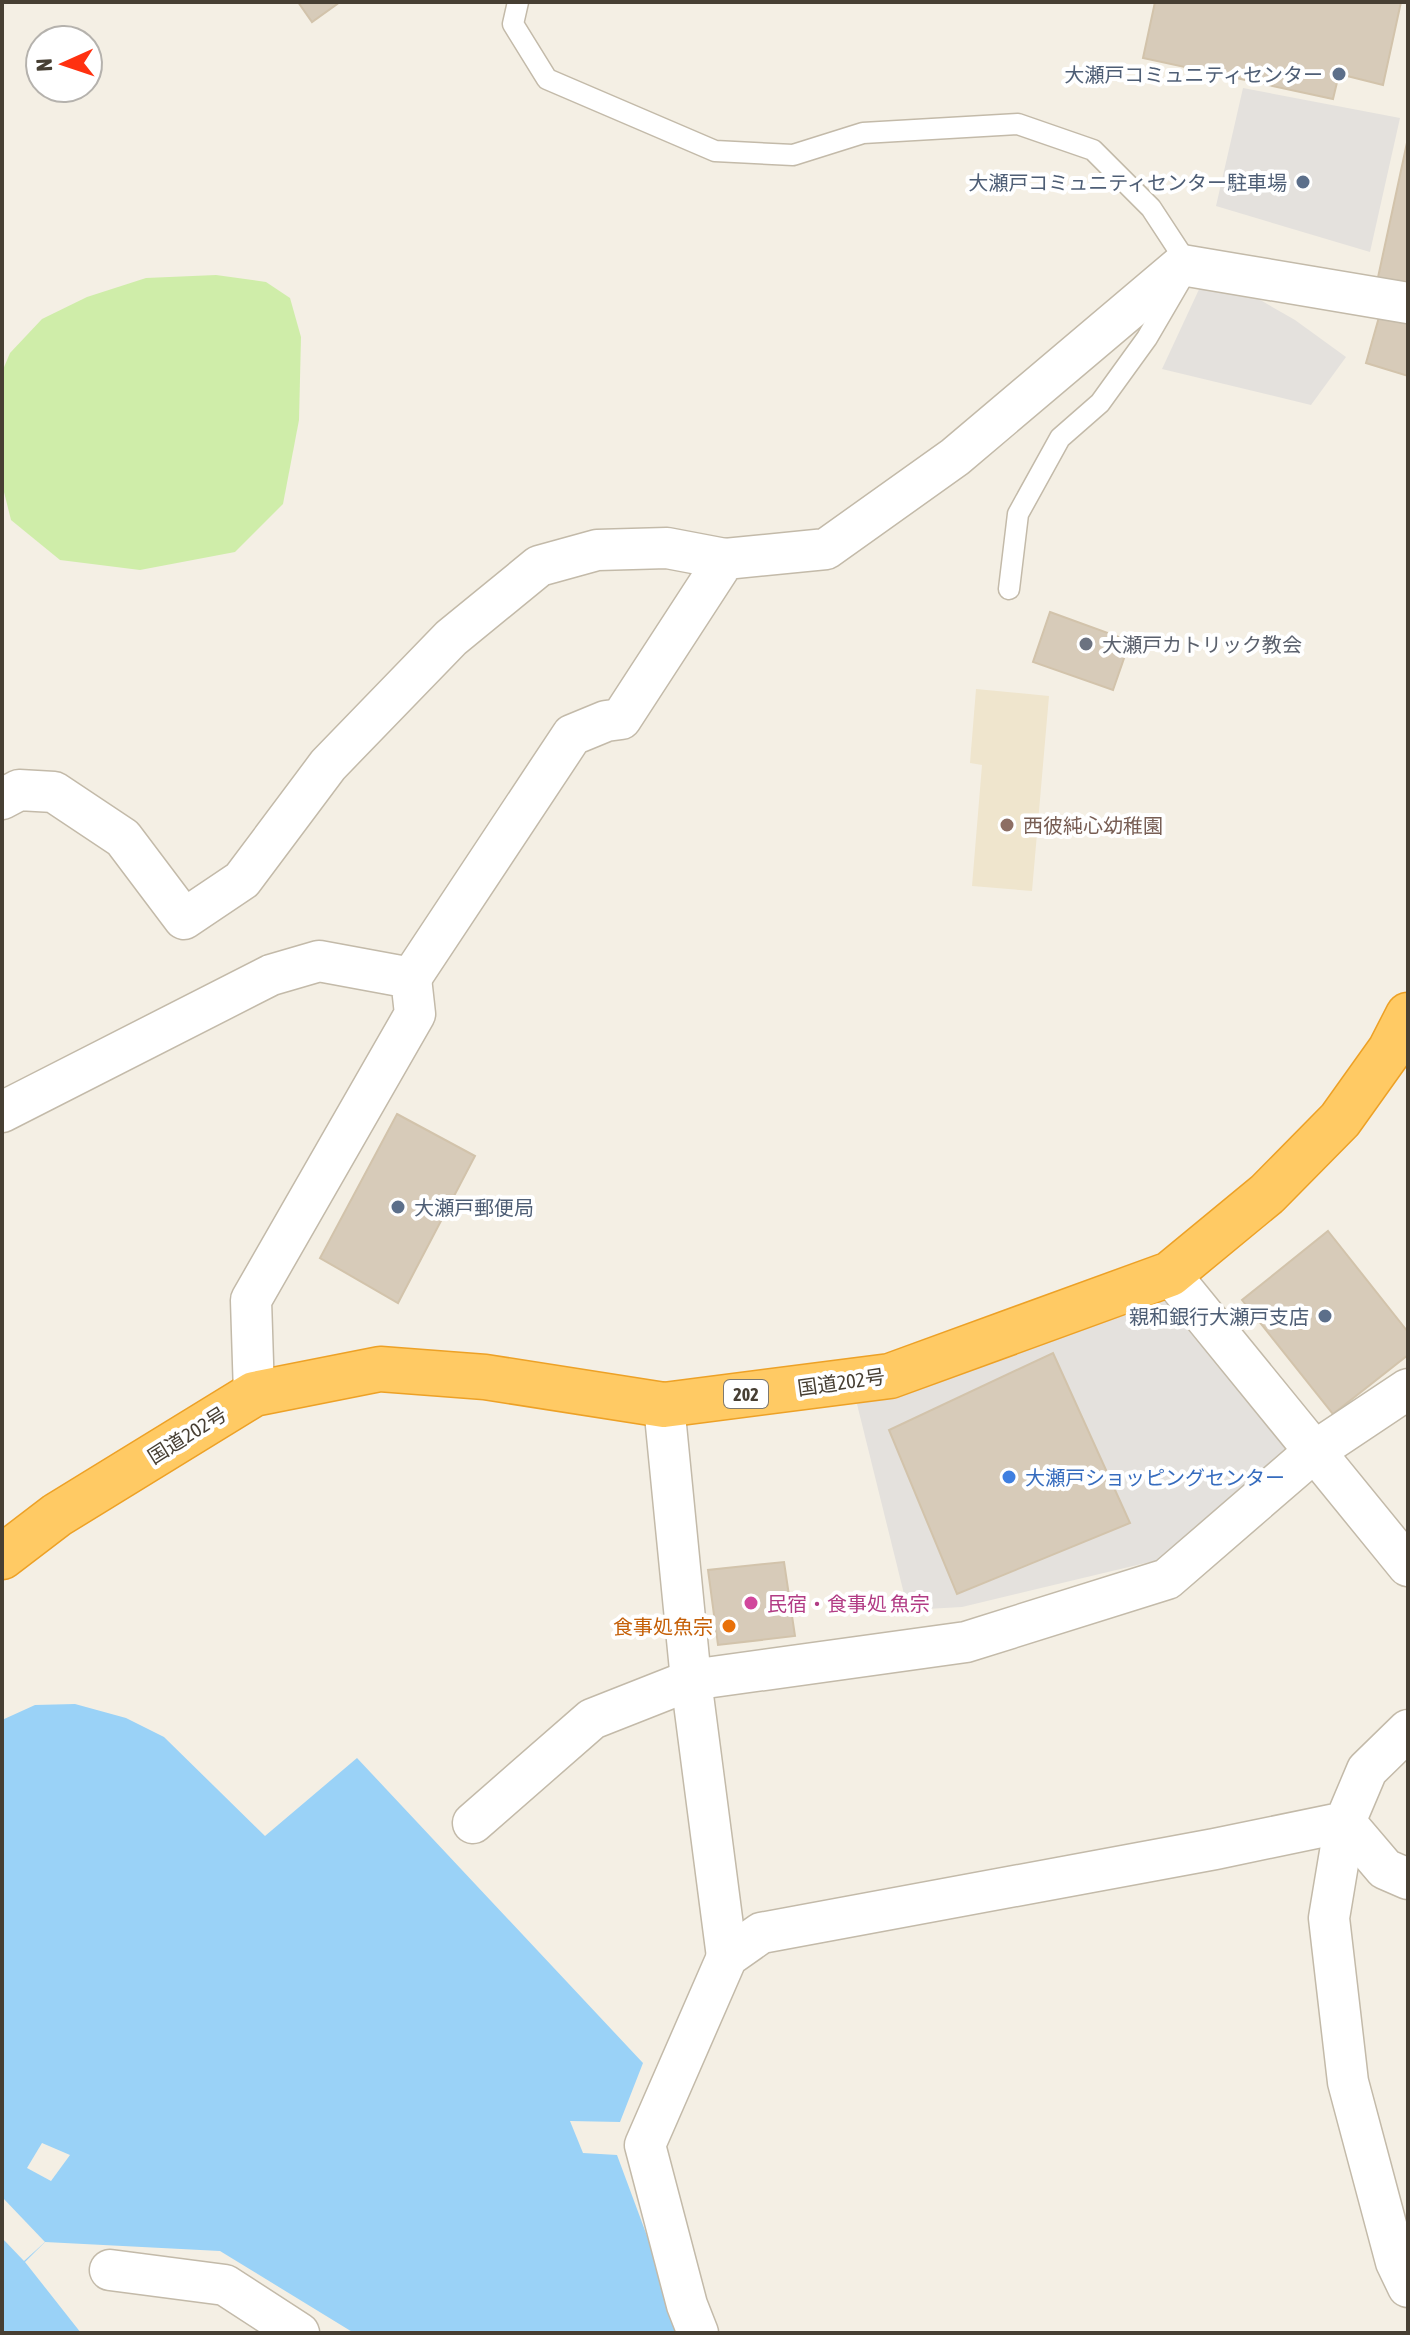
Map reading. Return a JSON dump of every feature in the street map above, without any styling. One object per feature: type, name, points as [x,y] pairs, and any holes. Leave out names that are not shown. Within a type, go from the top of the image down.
[{"type":"highway","name":"国道202号","points":[[2,1557],[57,1515],[254,1394],[380,1369],[485,1377],[664,1405],[890,1376],[1170,1274],[1267,1194],[1340,1120],[1390,1050],[1408,1015]]},
{"type":"street","points":[[2,799],[19,790],[54,792],[77,807],[123,838],[184,919],[242,880],[328,765],[451,638],[539,566],[597,550],[667,548],[725,559],[826,549],[955,457],[1182,265],[1408,303]]},
{"type":"street","points":[[254,1394],[251,1300],[415,1014],[411,978],[572,735],[606,721],[621,719],[725,559]]},
{"type":"street","points":[[5,1103],[271,975],[319,961],[411,978]]},
{"type":"street","points":[[1170,1274],[1408,1566]]},
{"type":"street","points":[[473,1823],[592,1719],[691,1680],[966,1642],[1167,1579],[1315,1451],[1408,1389]]},
{"type":"street","points":[[664,1405],[691,1680],[727,1957],[645,2145],[687,2305],[698,2333]]},
{"type":"street","points":[[1408,1730],[1367,1770],[1345,1822],[1329,1918],[1348,2082],[1396,2262],[1408,2287]]},
{"type":"street","points":[[727,1957],[761,1933],[1345,1822]]},
{"type":"street","points":[[1345,1822],[1385,1869],[1408,1879]]},
{"type":"street","points":[[110,2270],[225,2285],[299,2333]]},
{"type":"lane","points":[[518,2],[513,24],[547,79],[715,151],[793,155],[863,133],[1018,124],[1093,150],[1151,208],[1189,266],[1147,338],[1100,403],[1060,438],[1018,514],[1009,589]]},
{"type":"shaded area","name":"大瀬戸コミュニティセンター駐車場","points":[[1243,88],[1400,118],[1370,252],[1216,206]]},
{"type":"shaded area","points":[[1208,270],[1295,320],[1346,357],[1311,405],[1162,369]]},
{"type":"shaded area","name":"西彼純心幼稚園","points":[[976,689],[1049,696],[1032,891],[972,886],[982,765],[970,763]]},
{"type":"shaded area","points":[[1162,1291],[1290,1447],[1158,1560],[962,1607],[908,1610],[855,1396]]},
{"type":"green space","points":[[216,275],[266,282],[290,298],[301,337],[299,420],[283,504],[235,552],[140,570],[60,560],[11,520],[2,484],[2,372],[10,353],[42,319],[87,297],[146,278]]},
{"type":"water","points":[[75,1704],[126,1718],[164,1737],[265,1836],[357,1758],[643,2063],[620,2122],[570,2121],[583,2153],[617,2155],[683,2333],[354,2333],[220,2251],[45,2242],[25,2262],[81,2333],[2,2333],[2,1720],[35,1705]]},
{"type":"pier","points":[[42,2143],[70,2155],[51,2181],[27,2168]]},
{"type":"pier","points":[[2,2197],[45,2242],[24,2261],[2,2238]]},
{"type":"building","points":[[298,2],[340,2],[312,22]]},
{"type":"building","points":[[1155,2],[1401,2],[1383,85],[1339,74],[1333,99],[1143,58]]},
{"type":"building","points":[[1408,138],[1408,288],[1377,282]]},
{"type":"building","points":[[1381,310],[1408,318],[1408,376],[1366,363]]},
{"type":"building","points":[[1050,612],[1130,641],[1113,690],[1033,662]]},
{"type":"building","name":"大瀬戸郵便局","points":[[397,1114],[475,1156],[398,1303],[320,1258]]},
{"type":"building","name":"親和銀行大瀬戸支店","points":[[1328,1231],[1408,1332],[1408,1355],[1333,1414],[1242,1300]]},
{"type":"building","name":"大瀬戸ショッピングセンター","points":[[1053,1353],[1130,1523],[957,1594],[889,1430]]},
{"type":"building","name":"民宿・食事処 魚宗","points":[[784,1562],[795,1636],[718,1645],[708,1570]]},
{"type":"place","name":"大瀬戸コミュニティセンター","points":[[1339,74]]},
{"type":"place","name":"大瀬戸コミュニティセンター駐車場","points":[[1303,182]]},
{"type":"place","name":"大瀬戸カトリック教会","points":[[1086,644]]},
{"type":"place","name":"西彼純心幼稚園","points":[[1007,825]]},
{"type":"place","name":"大瀬戸郵便局","points":[[398,1207]]},
{"type":"place","name":"親和銀行大瀬戸支店","points":[[1325,1316]]},
{"type":"place","name":"大瀬戸ショッピングセンター","points":[[1009,1477]]},
{"type":"place","name":"民宿・食事処 魚宗","points":[[751,1603]]},
{"type":"place","name":"食事処魚宗","points":[[729,1626]]}]
